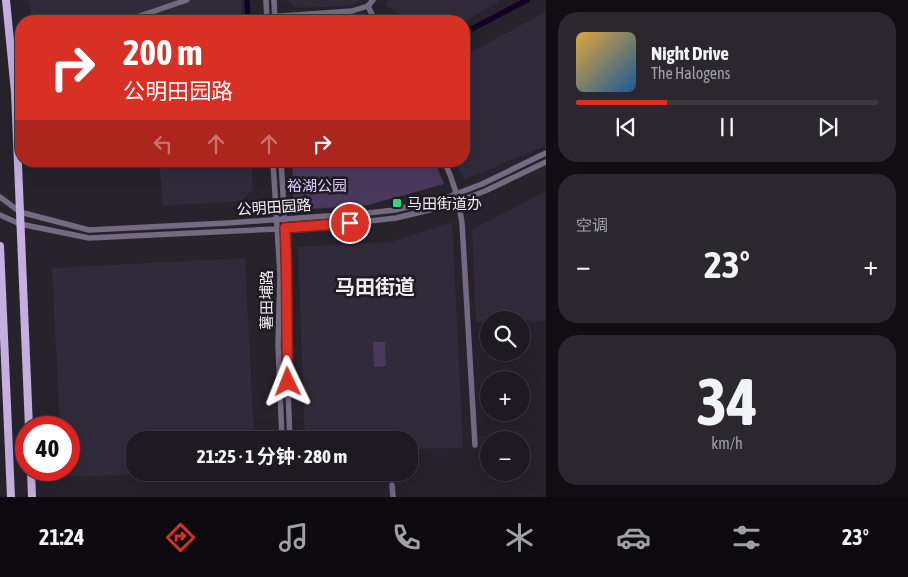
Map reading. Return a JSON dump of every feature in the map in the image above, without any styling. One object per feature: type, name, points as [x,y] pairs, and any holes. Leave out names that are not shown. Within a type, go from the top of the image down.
[{"type":"main road","points":[[6,0],[15,92]]},
{"type":"main road","points":[[18,167],[28,416]]},
{"type":"main road","points":[[0,246],[11,497]]},
{"type":"main road","points":[[31,481],[32,497]]},
{"type":"street","points":[[143,15],[187,0]]},
{"type":"street","points":[[266,0],[267,15]]},
{"type":"street","points":[[274,0],[275,15]]},
{"type":"street","points":[[314,15],[352,11],[368,6],[374,0]]},
{"type":"street","points":[[368,6],[372,15]]},
{"type":"street","name":"公明田园路","points":[[0,196],[20,212],[89,230],[276,220],[395,210],[423,204],[482,184],[546,153]]},
{"type":"street","name":"公明田园路","points":[[0,215],[20,224],[89,238],[277,229],[396,218],[425,212],[459,201],[485,191],[546,162]]},
{"type":"street","name":"薯田埔路","points":[[273,167],[280,275],[278,344],[282,431]]},
{"type":"street","name":"薯田埔路","points":[[281,167],[288,275],[286,344],[290,431]]},
{"type":"street","points":[[447,167],[459,201],[463,232],[474,445]]},
{"type":"street","points":[[392,485],[393,497]]},
{"type":"shaded area","points":[[28,0],[241,0],[242,15],[31,15]]},
{"type":"shaded area","points":[[289,0],[361,0],[350,6],[296,8]]},
{"type":"shaded area","points":[[388,0],[499,0],[470,18],[470,15],[401,15],[385,5]]},
{"type":"shaded area","points":[[545,11],[545,146],[464,180],[458,167],[470,167],[470,53]]},
{"type":"shaded area","points":[[160,167],[251,167],[253,189],[241,201],[163,206]]},
{"type":"shaded area","points":[[545,192],[545,321],[530,321],[530,311],[480,311],[480,322],[476,322],[472,229]]},
{"type":"shaded area","points":[[452,222],[463,448],[418,449],[418,431],[305,431],[298,247],[391,242]]},
{"type":"shaded area","points":[[245,258],[254,431],[126,431],[126,475],[80,476],[80,416],[59,416],[52,268]]},
{"type":"green space","name":"裕湖公园","points":[[292,167],[437,167],[444,184],[368,205],[294,210]]},
{"type":"green space","points":[[373,342],[385,342],[386,366],[374,367]]},
{"type":"waterway","points":[[247,0],[248,15]]},
{"type":"waterway","points":[[470,30],[527,0]]},
{"type":"place","name":"马田街道办","points":[[397,203]]},
{"type":"district","name":"马田街道","points":[[375,286]]},
{"type":"route","points":[[288,382],[286,344],[288,275],[285,228],[350,223]]}]
